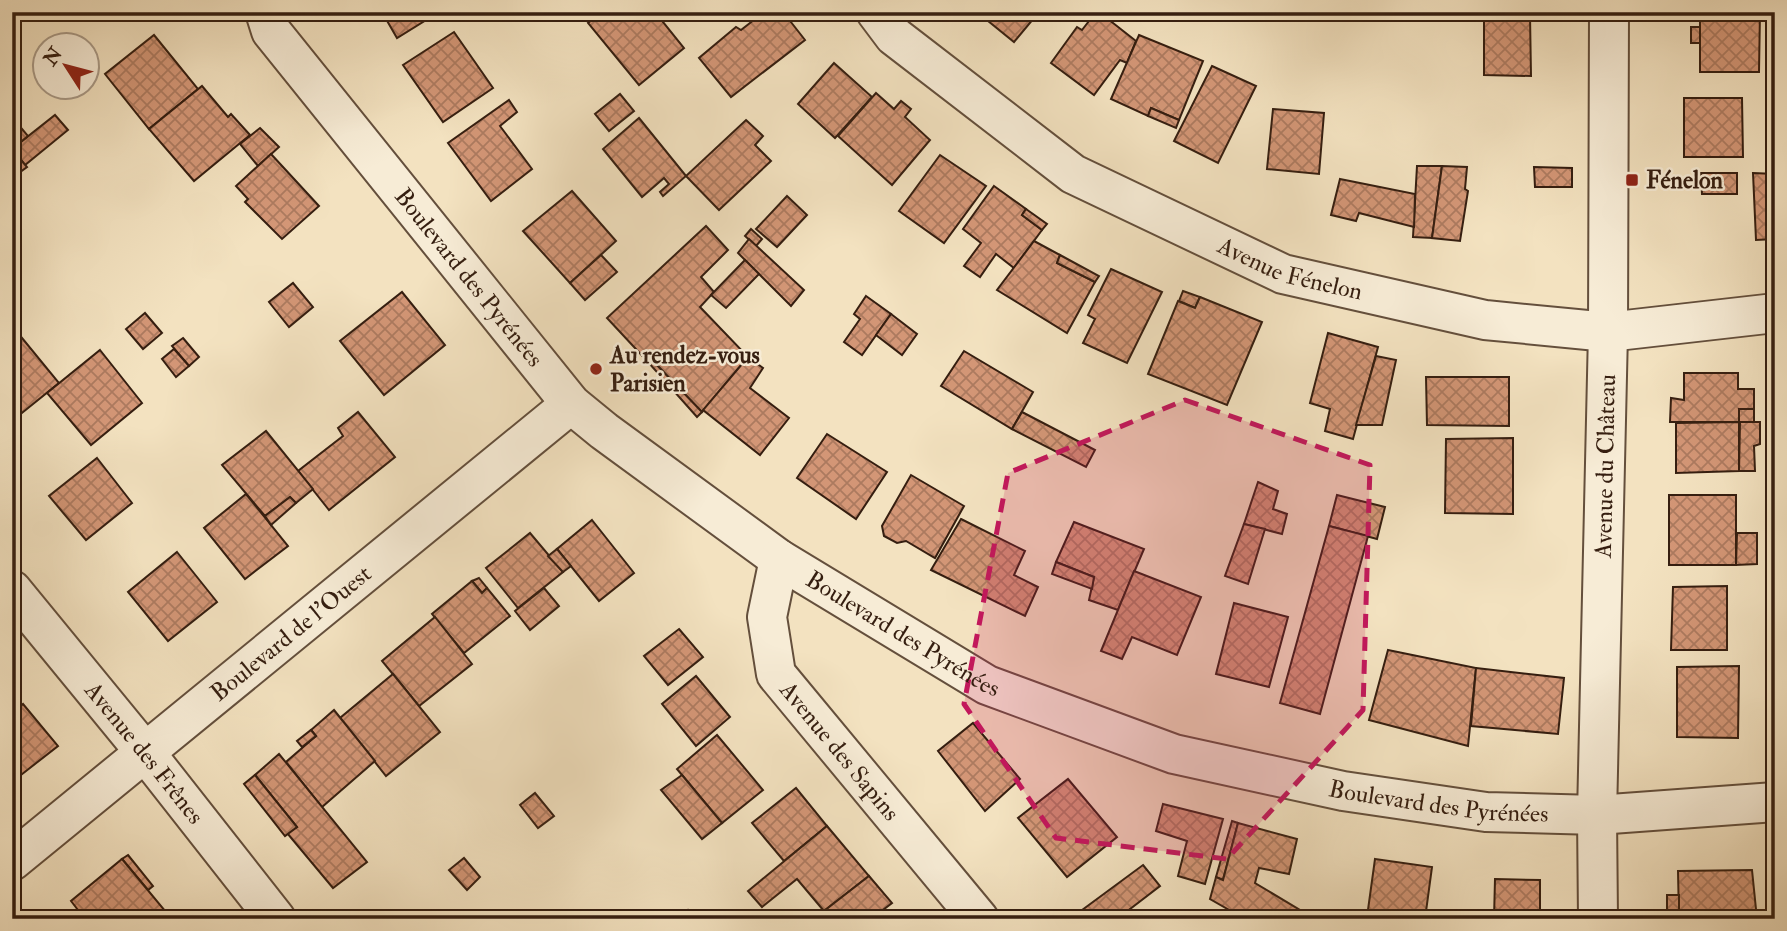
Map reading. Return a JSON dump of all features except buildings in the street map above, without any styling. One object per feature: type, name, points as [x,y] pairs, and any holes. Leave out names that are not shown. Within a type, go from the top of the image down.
[{"type":"street","name":"Avenue Fénelon","points":[[876,12],[894,36],[1073,174],[1283,274],[1485,320],[1608,332],[1775,313]]},
{"type":"street","name":"Avenue du Château","points":[[1598,919],[1597,815],[1608,332],[1609,12]]},
{"type":"street","name":"Boulevard des Pyrénées","points":[[264,18],[571,404],[779,559],[987,685],[1174,754],[1343,791],[1486,812],[1597,815],[1775,802]]},
{"type":"street","name":"Boulevard de l'Ouest","points":[[12,860],[571,404]]},
{"type":"street","name":"Avenue des Sapins","points":[[779,559],[767,617],[776,674],[979,919]]},
{"type":"street","name":"Avenue des Frênes","points":[[12,590],[144,751],[276,919]]},
{"type":"highlighted area","points":[[1185,400],[1370,465],[1363,710],[1227,859],[1056,838],[964,704],[1008,473]]},
{"type":"place","name":"Fénelon","points":[[1632,180]]},
{"type":"place","name":"Au rendez-vous Parisien","points":[[596,369]]}]
